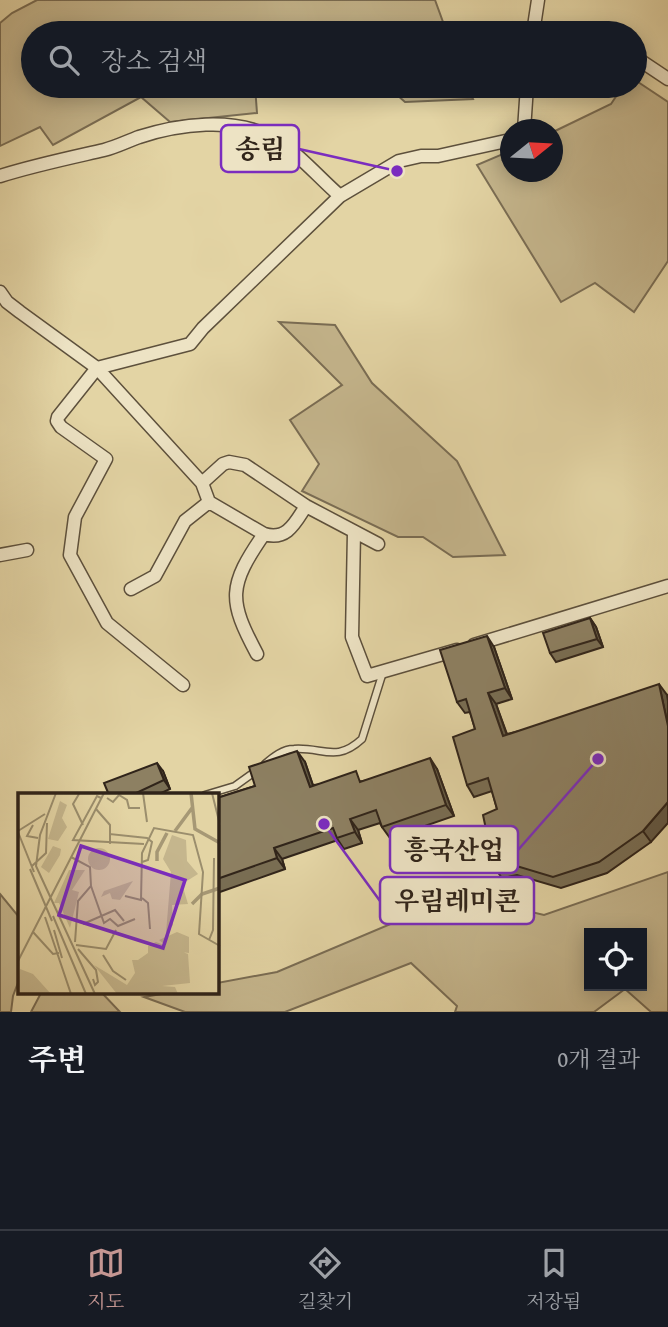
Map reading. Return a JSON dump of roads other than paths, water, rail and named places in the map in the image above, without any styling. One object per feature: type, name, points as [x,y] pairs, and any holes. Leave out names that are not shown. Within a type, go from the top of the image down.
[{"type":"street","points":[[535,21],[538,0]]},
{"type":"street","points":[[647,65],[668,79]]},
{"type":"street","points":[[525,119],[526,98]]},
{"type":"street","points":[[0,176],[107,149],[141,136],[173,129],[222,125],[242,127],[271,136],[340,196]]},
{"type":"street","points":[[183,685],[107,623],[70,555],[75,517],[106,459],[61,427],[57,419],[97,368],[190,344],[203,328],[340,196],[399,162],[500,141]]},
{"type":"street","points":[[0,292],[13,307],[97,368],[202,484],[209,502],[273,537],[292,528],[306,506]]},
{"type":"street","points":[[202,484],[223,464],[245,465],[306,506],[378,544]]},
{"type":"street","points":[[131,589],[155,576],[185,521],[209,502]]},
{"type":"street","points":[[354,532],[352,636],[367,676],[668,586]]},
{"type":"street","points":[[257,654],[242,627],[235,607],[235,590],[244,566],[264,534]]},
{"type":"street","points":[[0,555],[27,550]]},
{"type":"lane","points":[[212,793],[235,786],[273,757],[288,750],[334,754],[345,752],[354,746],[362,739],[383,672]]},
{"type":"place","name":"송림","points":[[397,171]]},
{"type":"place","name":"흥국산업","points":[[598,759]]},
{"type":"place","name":"우림레미콘","points":[[324,824]]}]
